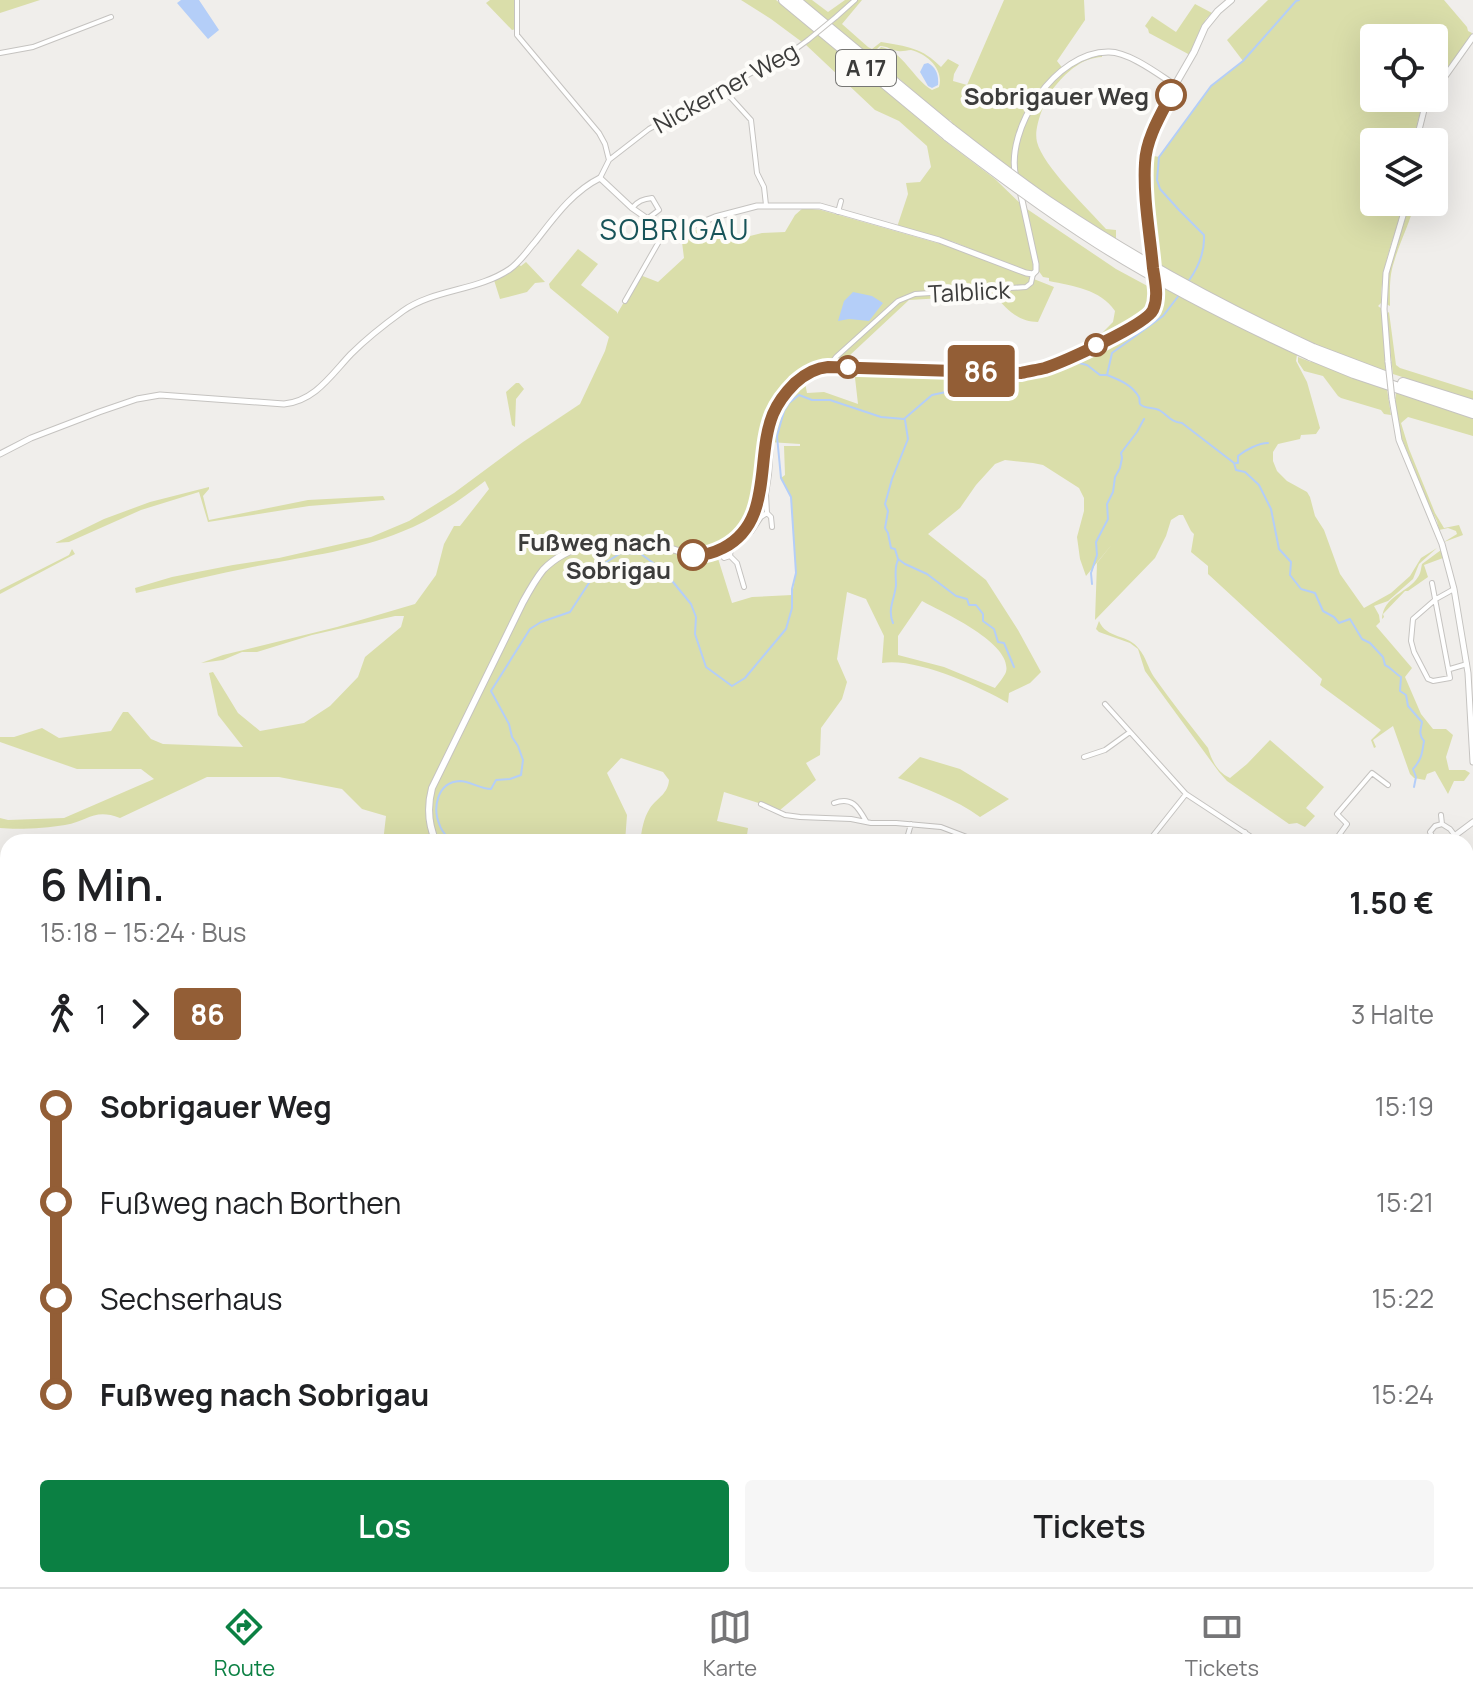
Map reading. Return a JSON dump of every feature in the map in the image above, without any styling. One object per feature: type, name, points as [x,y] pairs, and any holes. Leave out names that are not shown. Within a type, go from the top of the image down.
[{"type":"highway","name":"A 17","points":[[784,0],[950,133],[1125,251],[1354,373],[1473,413]]},
{"type":"highway","name":"A 17","points":[[795,0],[950,133]]},
{"type":"highway","name":"A 17","points":[[1312,352],[1473,405]]},
{"type":"main road","points":[[434,834],[428,813],[432,788],[523,602],[545,568],[568,552],[606,541],[642,541],[698,556],[730,544],[744,533],[753,519],[774,413],[788,391],[810,372],[828,367],[1021,373],[1060,362],[1135,326],[1149,316],[1156,291],[1146,191],[1146,156],[1152,135],[1205,27],[1231,0]]},
{"type":"street","points":[[517,0],[517,35],[599,133],[609,160]]},
{"type":"street","name":"Nickerner Weg","points":[[600,178],[609,160],[649,129],[797,48],[855,0]]},
{"type":"street","points":[[0,53],[33,47],[111,17]]},
{"type":"street","points":[[1448,72],[1473,37]]},
{"type":"street","points":[[0,454],[31,438],[137,399],[160,395],[284,404],[300,401],[317,390],[353,352],[403,311],[433,296],[467,288],[511,268],[572,197],[600,178],[632,208],[665,231],[676,233],[715,217],[766,205],[820,206],[957,246],[1033,274],[1036,264],[1014,165],[1023,124],[1037,96],[1069,64],[1095,53],[1123,55],[1175,85]]},
{"type":"street","points":[[722,88],[751,120],[757,173],[764,187],[766,205]]},
{"type":"street","points":[[632,208],[637,202],[652,198],[659,210],[647,219]]},
{"type":"street","points":[[838,212],[841,201]]},
{"type":"street","points":[[1403,216],[1386,273],[1384,309],[1392,399],[1399,440],[1442,544],[1454,589],[1467,664],[1473,762]]},
{"type":"street","points":[[625,301],[665,231]]},
{"type":"street","name":"Talblick","points":[[828,367],[898,301],[915,294],[1026,287],[1031,283],[1033,274]]},
{"type":"street","points":[[767,443],[771,444],[767,513],[771,517],[772,527]]},
{"type":"street","points":[[730,556],[731,548],[751,532],[767,513]]},
{"type":"street","points":[[719,550],[724,558],[730,556]]},
{"type":"street","points":[[730,556],[737,563],[744,587]]},
{"type":"street","points":[[1432,583],[1436,599],[1450,669],[1450,678],[1433,681],[1428,679],[1414,652],[1411,641],[1413,619],[1436,599],[1454,589]]},
{"type":"street","points":[[1450,669],[1467,664]]},
{"type":"street","points":[[1105,704],[1186,794],[1248,834]]},
{"type":"street","points":[[1084,757],[1105,750],[1130,732]]},
{"type":"street","points":[[1340,834],[1347,824],[1337,814],[1372,773],[1388,785]]},
{"type":"street","points":[[1154,834],[1186,794]]},
{"type":"street","points":[[834,803],[841,800],[853,803],[868,822]]},
{"type":"street","points":[[761,804],[785,815],[941,827],[959,834]]},
{"type":"street","points":[[1441,815],[1442,824]]},
{"type":"street","points":[[908,834],[911,824]]},
{"type":"street","points":[[1431,834],[1435,826],[1442,824],[1452,834]]},
{"type":"green space","points":[[0,0],[40,0],[0,13]]},
{"type":"green space","points":[[490,0],[516,0],[516,29],[512,30],[486,3]]},
{"type":"green space","points":[[741,0],[776,0],[815,31],[802,42]]},
{"type":"green space","points":[[802,0],[812,0],[828,12],[845,0],[853,0],[828,21]]},
{"type":"green space","points":[[857,0],[862,0],[842,24],[868,47],[872,49],[881,42],[906,47],[928,56],[941,67],[948,59],[959,65],[953,81],[967,85],[1004,0],[1084,0],[1085,20],[1057,61],[1064,70],[1075,62],[1102,54],[1102,57],[1076,66],[1056,85],[1041,112],[1036,136],[1041,152],[1067,187],[1106,229],[1116,230],[1116,246],[1018,180],[1013,165],[1014,176],[1006,165],[948,121],[874,57],[881,47],[889,50],[932,90],[939,87],[940,81],[937,69],[929,59],[911,50],[900,51],[883,46],[880,46],[869,55],[831,24]]},
{"type":"green space","points":[[1268,0],[1444,0],[1472,33],[1448,70],[1448,24],[1360,24],[1360,112],[1422,112],[1417,128],[1360,128],[1360,216],[1400,216],[1378,306],[1382,309],[1386,372],[1314,345],[1300,336],[1296,361],[1307,382],[1320,428],[1316,434],[1301,435],[1300,439],[1278,444],[1273,452],[1277,471],[1310,497],[1340,574],[1364,608],[1391,593],[1410,576],[1421,558],[1437,548],[1419,564],[1413,579],[1388,601],[1374,606],[1380,622],[1376,626],[1412,668],[1405,677],[1421,714],[1433,729],[1446,729],[1453,735],[1446,757],[1449,770],[1470,773],[1464,781],[1454,781],[1448,794],[1435,771],[1427,774],[1425,780],[1410,774],[1393,726],[1373,740],[1374,748],[1371,740],[1381,730],[1320,685],[1322,679],[1208,574],[1208,566],[1191,552],[1194,534],[1183,515],[1171,520],[1155,558],[1095,620],[1097,563],[1113,543],[1086,576],[1077,537],[1084,511],[1084,498],[1079,488],[1043,465],[1005,460],[995,464],[960,508],[928,534],[986,580],[1041,672],[1030,683],[1009,693],[1008,703],[964,681],[929,669],[912,664],[882,663],[884,636],[866,599],[847,592],[837,659],[847,682],[842,699],[821,728],[820,755],[806,763],[816,780],[780,810],[724,792],[717,821],[748,828],[747,834],[641,834],[648,812],[665,792],[669,780],[663,772],[621,758],[607,773],[627,815],[626,834],[435,834],[430,804],[426,802],[430,834],[384,834],[386,816],[362,809],[342,789],[279,777],[207,777],[120,818],[104,814],[58,826],[0,828],[0,818],[64,818],[154,779],[141,769],[77,769],[0,742],[0,737],[14,737],[42,728],[59,738],[111,731],[123,712],[128,712],[151,739],[163,744],[243,747],[218,715],[209,673],[213,672],[238,713],[260,731],[304,723],[330,706],[358,677],[365,657],[401,627],[404,616],[201,663],[415,604],[436,575],[444,544],[454,526],[460,526],[489,489],[485,481],[424,522],[368,543],[136,593],[135,588],[172,577],[279,558],[371,537],[409,521],[454,493],[580,404],[609,337],[550,288],[549,284],[578,249],[598,264],[581,285],[617,314],[640,275],[658,282],[684,258],[681,234],[715,224],[730,241],[762,233],[785,232],[803,208],[821,210],[955,248],[1054,287],[1038,322],[1019,317],[994,295],[909,300],[849,356],[852,364],[839,361],[833,365],[832,360],[809,370],[771,412],[754,504],[738,534],[715,549],[732,603],[752,597],[792,595],[796,573],[791,497],[781,478],[785,475],[784,446],[800,444],[769,442],[776,414],[791,391],[804,378],[807,393],[824,392],[858,404],[854,369],[1022,375],[1132,330],[1155,311],[1147,174],[1149,155],[1159,157],[1211,86],[1243,61],[1227,40]],"holes":[[[922,601],[974,630],[999,650],[1005,661],[1006,672],[995,688],[944,667],[898,655],[898,636]]]},
{"type":"green space","points":[[1195,4],[1212,13],[1206,19],[1190,55],[1149,33],[1145,26],[1152,16],[1176,32]]},
{"type":"green space","points":[[819,34],[941,138],[995,179],[1022,205],[1034,270],[1025,271],[954,242],[897,227],[908,194],[906,183],[920,182],[931,167],[927,146],[899,121],[875,110],[805,44]]},
{"type":"green space","points":[[1027,209],[1116,269],[1153,289],[1149,310],[1144,317],[1101,341],[1100,335],[1113,322],[1115,311],[1094,293],[1043,277],[1038,270]]},
{"type":"green space","points":[[1405,216],[1410,216],[1392,267],[1390,306],[1386,304],[1387,275]]},
{"type":"green space","points":[[526,262],[545,282],[535,283],[527,292],[500,299],[494,280]]},
{"type":"green space","points":[[1389,312],[1396,365],[1473,391],[1473,400],[1393,374],[1386,314]]},
{"type":"green space","points":[[1298,357],[1387,389],[1391,415],[1341,398],[1323,376],[1304,371]]},
{"type":"green space","points":[[516,383],[524,389],[516,399],[515,427],[512,425],[506,392]]},
{"type":"green space","points":[[1396,392],[1473,417],[1473,436],[1408,417],[1401,423],[1435,513],[1444,528],[1459,525],[1463,535],[1444,542],[1457,534],[1448,528],[1439,530],[1400,434]]},
{"type":"green space","points":[[209,487],[203,496],[209,520],[308,500],[383,496],[385,500],[309,506],[208,522],[199,492],[141,510],[69,542],[55,543],[104,519],[150,502]]},
{"type":"green space","points":[[72,549],[75,554],[0,594],[0,590],[69,555]]},
{"type":"green space","points":[[1441,550],[1443,558],[1424,565],[1428,577],[1405,591],[1383,614],[1382,619],[1383,611],[1391,600],[1414,582],[1422,564]]},
{"type":"green space","points":[[1099,621],[1107,631],[1135,644],[1143,655],[1154,677],[1208,748],[1216,766],[1225,776],[1230,778],[1270,740],[1324,787],[1306,808],[1315,816],[1305,827],[1297,823],[1289,824],[1227,781],[1145,671],[1138,649],[1099,632],[1096,629]]},
{"type":"green space","points":[[920,757],[960,769],[1009,799],[980,817],[930,790],[898,778]]},
{"type":"water","points":[[181,0],[199,0],[219,30],[208,39],[177,3]]},
{"type":"water","points":[[928,63],[935,69],[938,78],[938,85],[932,88],[920,72]]},
{"type":"water","points":[[853,292],[872,296],[883,303],[869,321],[838,321],[844,301]]},
{"type":"waterway","points":[[1188,282],[1200,260],[1204,235],[1160,189],[1157,180],[1159,157],[1211,86],[1243,61],[1299,0]]},
{"type":"waterway","points":[[445,834],[438,819],[437,804],[446,786],[460,781],[491,789],[496,780],[521,775],[523,760],[509,724],[491,691],[530,629],[570,612],[600,566],[621,553],[641,554],[664,571],[691,604],[696,617],[695,634],[706,667],[732,686],[745,678],[786,629],[796,573],[791,497],[781,478],[777,436],[784,411],[799,395],[812,400],[830,400],[881,417],[904,419],[932,395],[1044,375],[1075,362],[1087,365],[1100,375],[1107,375],[1112,353],[1163,316],[1180,294]]},
{"type":"waterway","points":[[1107,375],[1133,389],[1142,406],[1159,410],[1182,423],[1234,463],[1236,470],[1245,472],[1259,485],[1271,509],[1279,549],[1291,562],[1290,575],[1301,589],[1315,593],[1323,611],[1339,623],[1350,619],[1362,639],[1370,643],[1383,657],[1385,665],[1401,677],[1400,691],[1406,695],[1408,706],[1422,722],[1420,734],[1424,741],[1420,759],[1413,769],[1416,777],[1414,787]]},
{"type":"waterway","points":[[1092,584],[1096,542],[1108,519],[1107,504],[1120,468],[1121,453],[1144,419]]},
{"type":"waterway","points":[[905,420],[908,439],[885,504],[888,511],[885,528],[891,548],[905,564],[927,574],[956,596],[967,599],[969,605],[976,605],[983,614],[983,621],[994,629],[998,642],[1004,643],[1014,667]]},
{"type":"waterway","points":[[1236,463],[1244,451],[1268,443]]},
{"type":"waterway","points":[[893,623],[891,608],[898,560]]},
{"type":"bus line","name":"86","points":[[693,555],[707,555],[724,548],[749,526],[757,506],[774,413],[788,391],[810,372],[828,367],[1021,373],[1060,362],[1135,326],[1149,316],[1156,291],[1145,163],[1148,145],[1171,95]]},
{"type":"place","name":"Sobrigauer Weg","points":[[1171,95]]},
{"type":"place","name":"Fußweg nach Sobrigau","points":[[693,555]]},
{"type":"district","name":"SOBRIGAU","points":[[675,229]]}]
